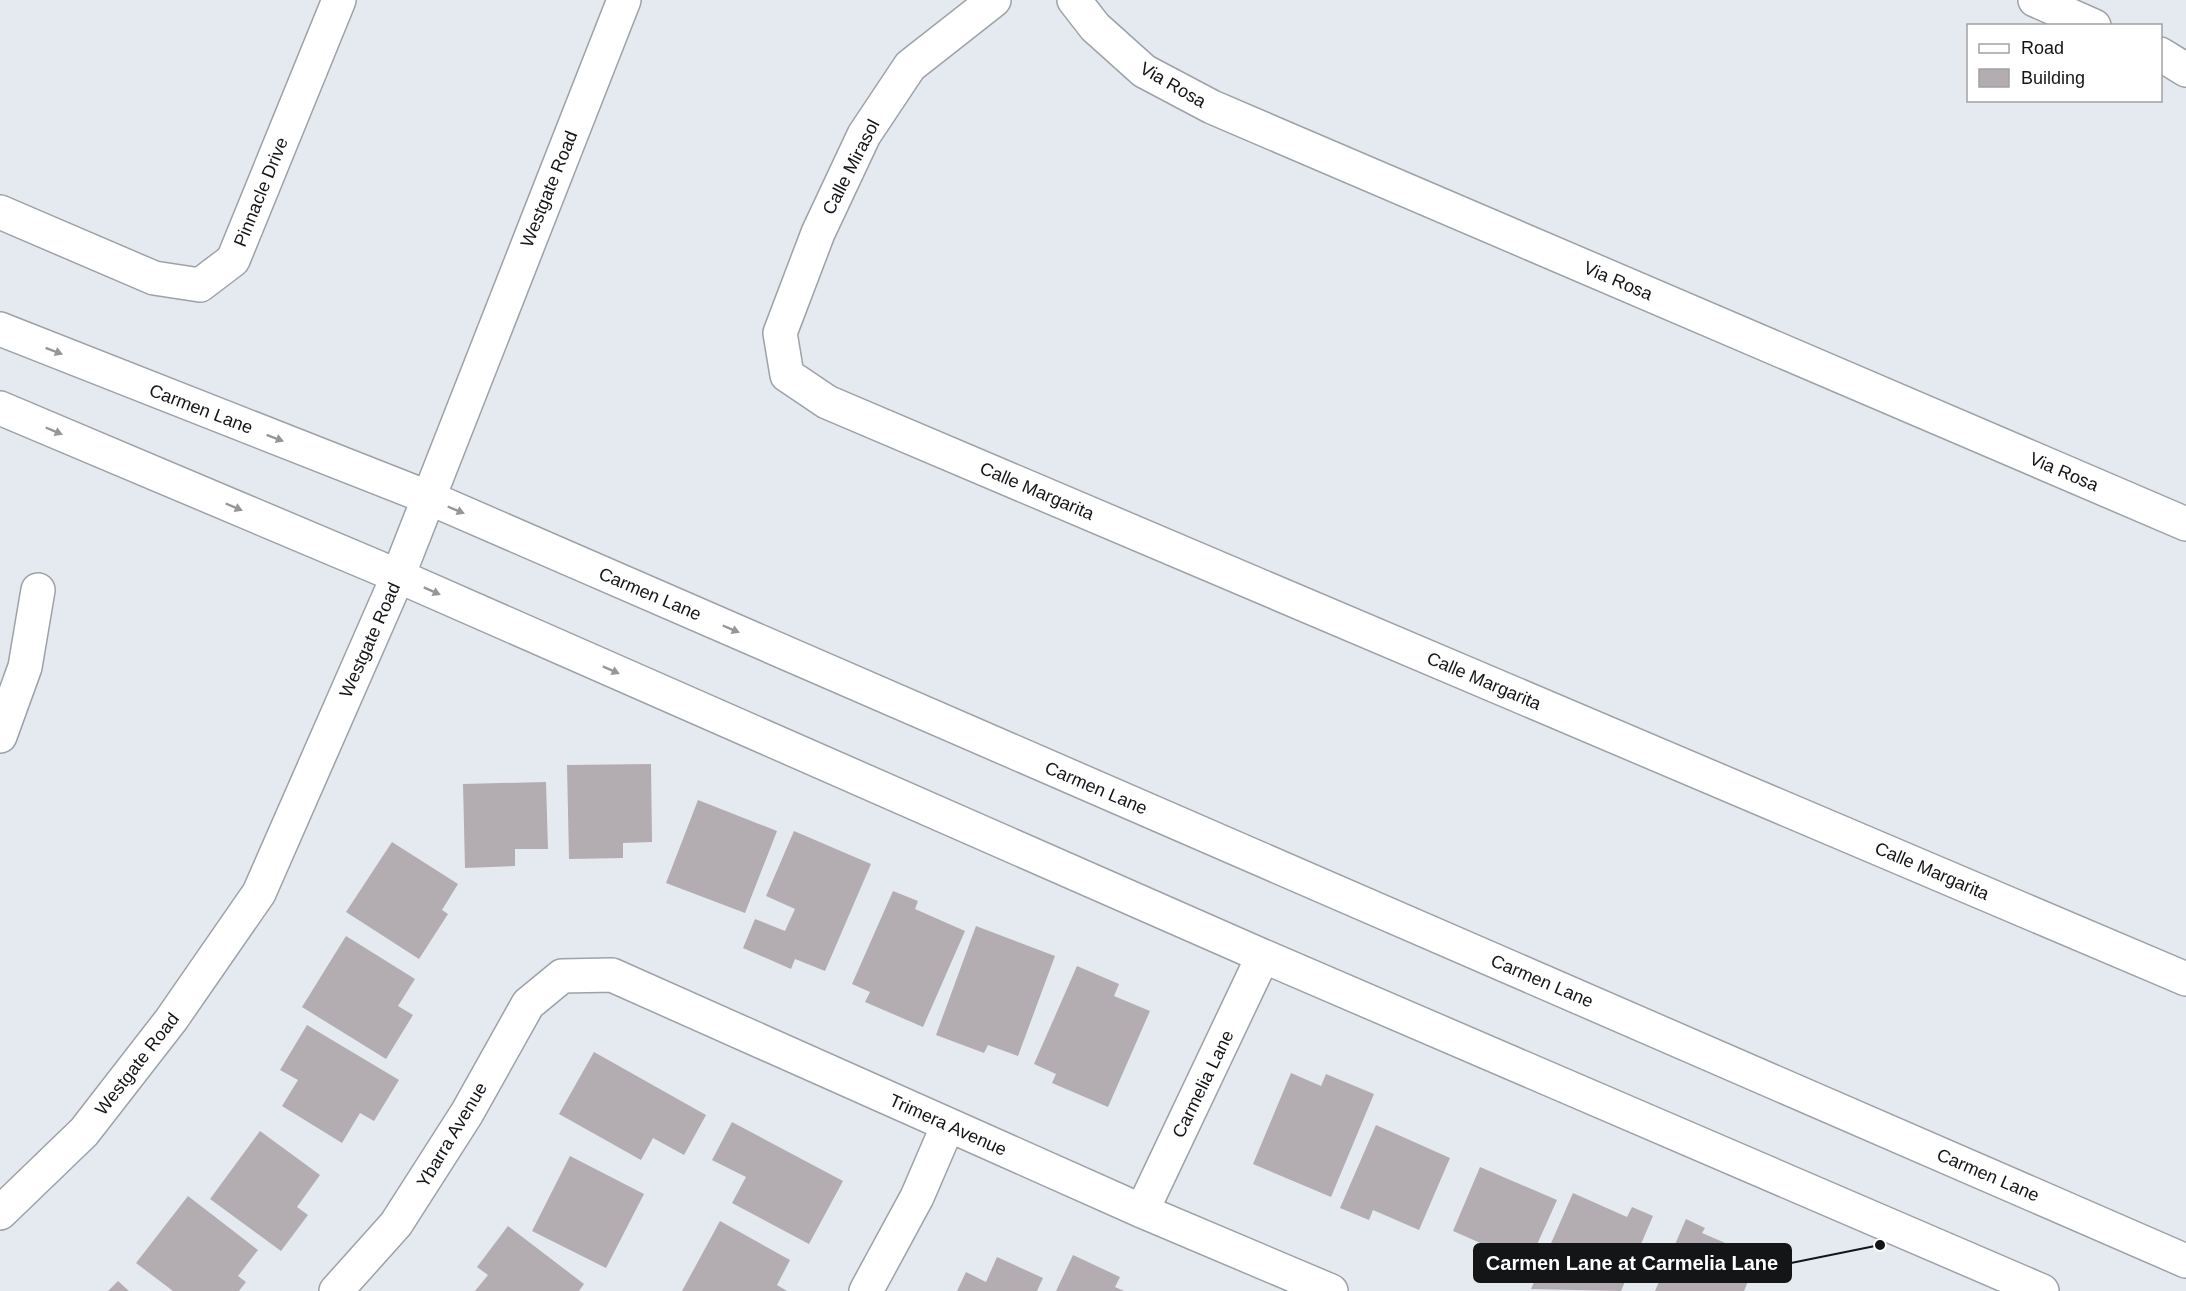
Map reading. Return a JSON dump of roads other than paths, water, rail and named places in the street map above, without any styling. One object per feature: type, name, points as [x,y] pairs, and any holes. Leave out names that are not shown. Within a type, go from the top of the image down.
[{"type":"street","name":"Pinnacle Drive","points":[[0,212],[154,278],[200,285],[233,260],[339,0]]},
{"type":"street","name":"Westgate Road","points":[[0,1213],[84,1132],[171,1020],[259,893],[398,576],[427,497],[624,0]]},
{"type":"street","name":"Calle Mirasol","points":[[787,375],[780,333],[818,233],[864,135],[910,66],[994,0]]},
{"type":"street","name":"Via Rosa","points":[[1074,0],[1095,27],[1144,71],[1212,107],[2186,524]]},
{"type":"street","points":[[2035,0],[2089,24]]},
{"type":"street","points":[[2162,55],[2186,70]]},
{"type":"street","name":"Carmen Lane","points":[[0,329],[427,497],[2186,1261]]},
{"type":"street","name":"Calle Margarita","points":[[787,375],[827,402],[2186,979]]},
{"type":"street","points":[[0,408],[398,576],[1263,956],[2042,1291]]},
{"type":"street","points":[[0,736],[26,667],[38,590]]},
{"type":"street","name":"Carmelia Lane","points":[[1142,1211],[1263,956]]},
{"type":"street","name":"Trimera Avenue","points":[[562,976],[612,975],[666,997],[1142,1211],[1331,1291]]},
{"type":"street","name":"Ybarra Avenue","points":[[336,1291],[396,1224],[467,1113],[528,1004],[562,976]]},
{"type":"street","points":[[866,1291],[917,1197],[948,1125]]},
{"type":"place","name":"Carmen Lane at Carmelia Lane","points":[[1880,1245]]}]
